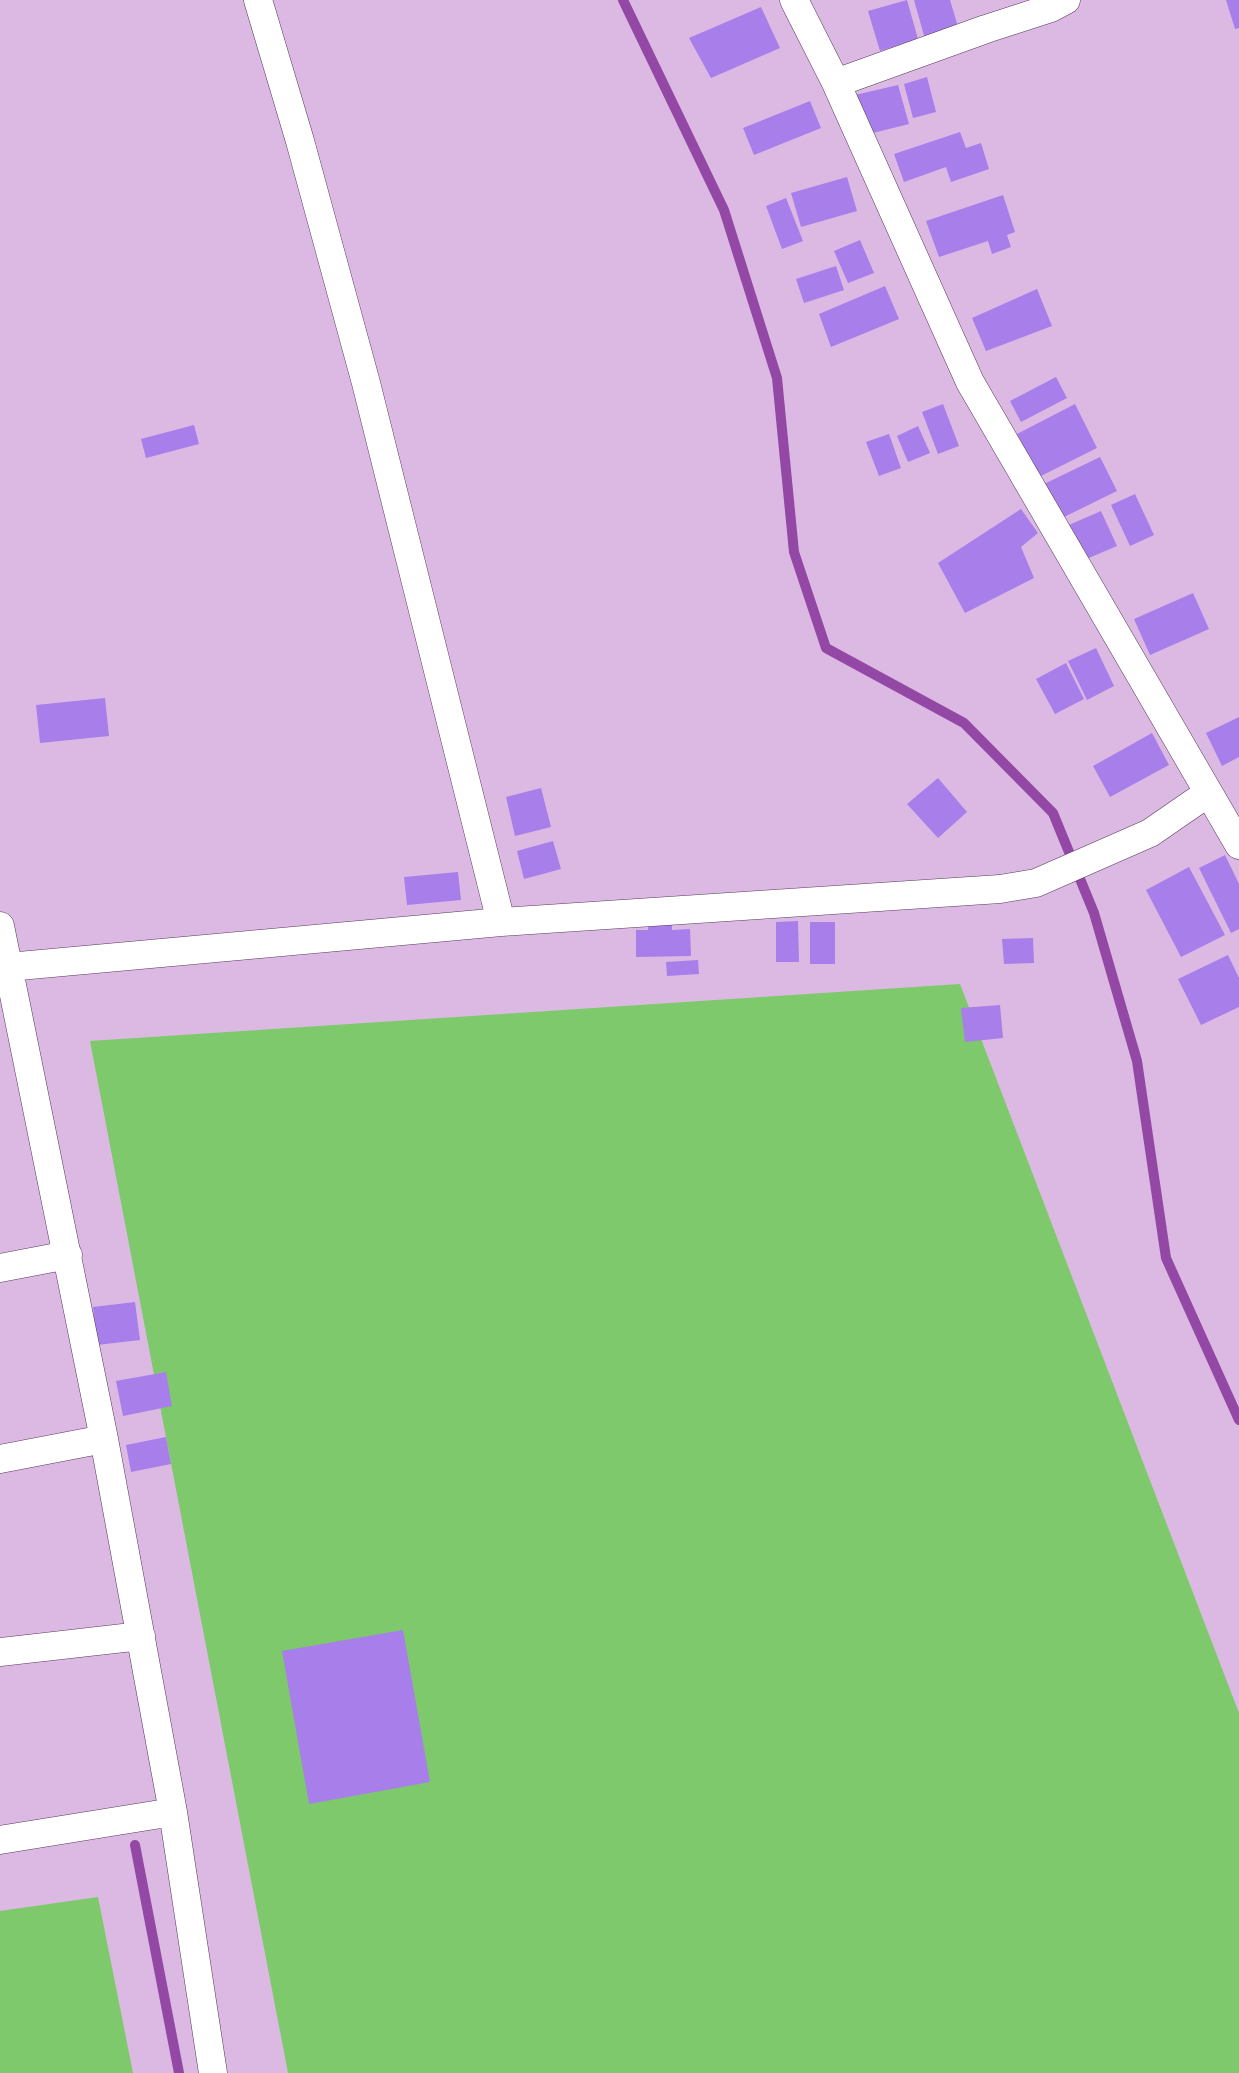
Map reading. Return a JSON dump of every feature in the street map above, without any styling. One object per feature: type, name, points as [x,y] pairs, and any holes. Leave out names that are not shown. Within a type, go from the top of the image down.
[{"type":"street","points":[[258,0],[300,140],[366,383],[501,922]]},
{"type":"street","points":[[794,0],[836,83],[970,382],[1239,845]]},
{"type":"street","points":[[836,83],[986,29],[1051,8],[1066,0]]},
{"type":"street","points":[[8,967],[501,922],[1000,889],[1036,883],[1150,834],[1208,793]]},
{"type":"street","points":[[0,926],[68,1255],[174,1812],[213,2073]]},
{"type":"street","points":[[0,1268],[68,1255]]},
{"type":"street","points":[[0,1459],[104,1439]]},
{"type":"street","points":[[0,1652],[140,1636]]},
{"type":"street","points":[[0,1840],[174,1812]]},
{"type":"green space","points":[[960,984],[1239,1713],[1239,2073],[288,2073],[90,1041]]},
{"type":"green space","points":[[98,1897],[133,2073],[0,2073],[0,1911]]},
{"type":"building","points":[[907,0],[918,39],[880,51],[868,11]]},
{"type":"building","points":[[914,0],[950,0],[959,30],[925,39]]},
{"type":"building","points":[[1226,0],[1239,0],[1239,28],[1235,29]]},
{"type":"building","points":[[761,7],[780,48],[711,78],[689,38]]},
{"type":"building","points":[[927,77],[936,112],[913,118],[904,84]]},
{"type":"building","points":[[898,85],[909,124],[865,135],[855,95]]},
{"type":"building","points":[[810,101],[821,128],[754,155],[743,128]]},
{"type":"building","points":[[960,132],[966,148],[981,143],[989,169],[951,182],[946,167],[904,182],[894,154]]},
{"type":"building","points":[[847,177],[857,211],[801,227],[791,193]]},
{"type":"building","points":[[1003,195],[1015,232],[1007,235],[1011,247],[992,254],[988,241],[939,257],[926,221]]},
{"type":"building","points":[[786,198],[803,241],[782,249],[766,206]]},
{"type":"building","points":[[860,240],[874,273],[848,283],[834,251]]},
{"type":"building","points":[[836,266],[844,290],[804,303],[796,279]]},
{"type":"building","points":[[885,286],[899,319],[831,347],[819,314]]},
{"type":"building","points":[[1037,289],[1052,326],[986,351],[972,318]]},
{"type":"building","points":[[1056,377],[1067,398],[1021,422],[1010,401]]},
{"type":"building","points":[[943,404],[959,446],[938,454],[922,412]]},
{"type":"building","points":[[1075,404],[1097,448],[1039,477],[1017,434]]},
{"type":"building","points":[[194,425],[199,444],[146,458],[141,439]]},
{"type":"building","points":[[918,426],[930,453],[908,462],[897,436]]},
{"type":"building","points":[[889,434],[901,468],[879,476],[866,442]]},
{"type":"building","points":[[1100,457],[1117,491],[1062,518],[1044,484]]},
{"type":"building","points":[[1135,494],[1154,535],[1130,546],[1111,505]]},
{"type":"building","points":[[1021,509],[1038,533],[1021,547],[1034,578],[965,613],[938,563]]},
{"type":"building","points":[[1101,511],[1117,546],[1077,563],[1062,528]]},
{"type":"building","points":[[1193,593],[1209,629],[1150,655],[1134,619]]},
{"type":"building","points":[[1096,648],[1114,686],[1087,700],[1068,661]]},
{"type":"building","points":[[1066,663],[1084,699],[1055,714],[1036,679]]},
{"type":"building","points":[[105,698],[109,736],[40,743],[36,705]]},
{"type":"building","points":[[1239,717],[1239,757],[1222,766],[1206,733]]},
{"type":"building","points":[[1152,733],[1169,765],[1110,797],[1093,766]]},
{"type":"building","points":[[938,778],[967,812],[938,838],[907,804]]},
{"type":"building","points":[[541,788],[551,827],[515,836],[506,797]]},
{"type":"building","points":[[553,841],[561,869],[524,879],[517,851]]},
{"type":"building","points":[[1225,855],[1239,884],[1239,929],[1231,933],[1199,868]]},
{"type":"building","points":[[1189,867],[1225,935],[1181,957],[1146,890]]},
{"type":"building","points":[[458,872],[461,900],[407,905],[404,877]]},
{"type":"building","points":[[798,921],[799,962],[776,962],[776,922]]},
{"type":"building","points":[[648,922],[672,922],[672,930],[690,929],[691,956],[636,957],[636,930],[648,930]]},
{"type":"building","points":[[810,922],[835,922],[835,964],[810,964]]},
{"type":"building","points":[[1033,938],[1034,963],[1004,964],[1002,939]]},
{"type":"building","points":[[1228,955],[1239,978],[1239,1007],[1201,1025],[1178,979]]},
{"type":"building","points":[[698,960],[699,974],[667,976],[666,962]]},
{"type":"building","points":[[1000,1005],[1003,1038],[965,1042],[961,1008]]},
{"type":"building","points":[[135,1302],[140,1340],[97,1345],[93,1307]]},
{"type":"building","points":[[166,1372],[172,1406],[123,1416],[116,1381]]},
{"type":"building","points":[[166,1437],[171,1464],[131,1472],[126,1445]]},
{"type":"building","points":[[403,1630],[430,1782],[309,1804],[282,1651]]},
{"type":"waterway","points":[[623,0],[724,210],[777,378],[794,552],[826,648],[964,723],[1053,813],[1094,913],[1137,1061],[1166,1258],[1239,1420]]},
{"type":"waterway","points":[[135,1845],[179,2073]]}]
